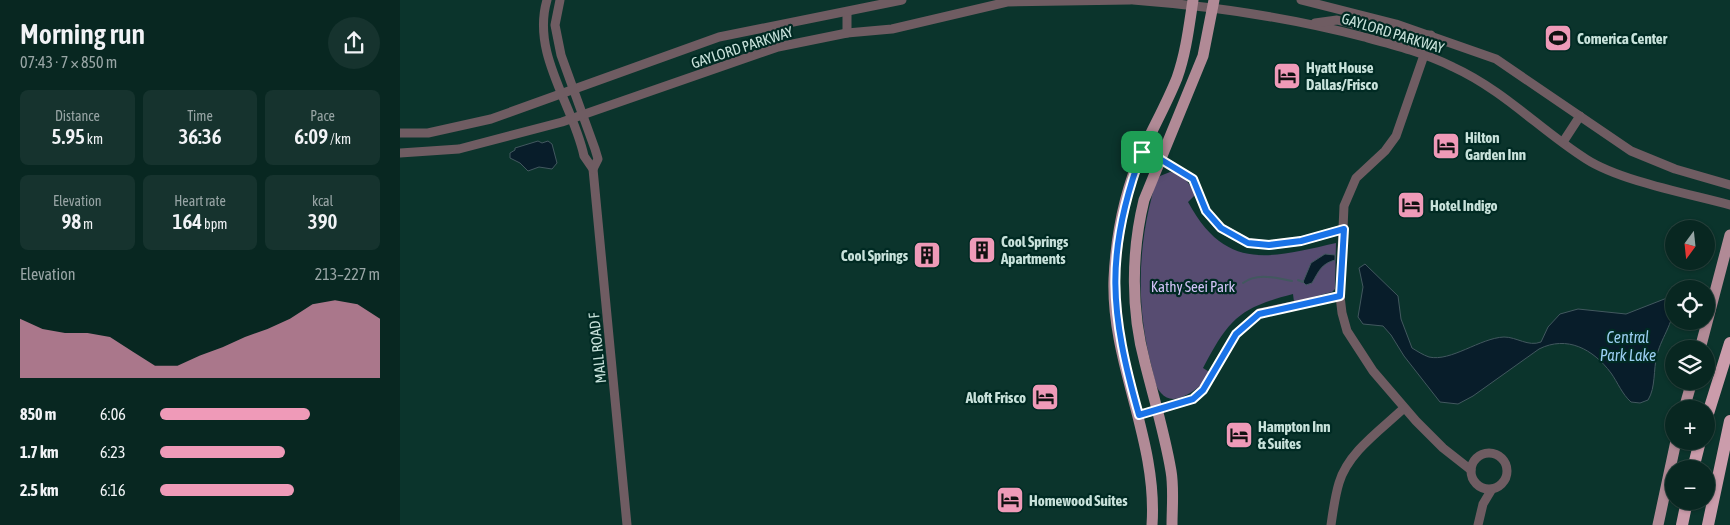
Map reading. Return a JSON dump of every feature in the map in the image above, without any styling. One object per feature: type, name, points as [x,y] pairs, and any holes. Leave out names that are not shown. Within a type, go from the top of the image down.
[{"type":"highway","points":[[1712,400],[1730,343]]},
{"type":"highway","points":[[1708,525],[1715,483],[1730,422]]},
{"type":"highway","points":[[1682,525],[1685,510]]},
{"type":"main road","points":[[1152,525],[1150,476],[1139,415],[1122,350],[1114,280],[1118,231],[1131,181],[1142,152],[1177,77],[1189,30],[1193,2]]},
{"type":"main road","points":[[1172,525],[1172,473],[1140,338],[1134,271],[1138,225],[1144,200],[1203,56],[1214,4]]},
{"type":"main road","points":[[1703,340],[1728,250],[1730,235]]},
{"type":"main road","points":[[1658,525],[1674,450]]},
{"type":"street","name":"MALL ROAD F","points":[[547,0],[542,14],[543,39],[584,156],[593,169],[627,525]]},
{"type":"street","name":"MALL ROAD F","points":[[560,0],[555,25],[561,55],[584,115],[598,159],[593,169]]},
{"type":"street","name":"GAYLORD PARKWAY","points":[[400,133],[428,133],[491,120],[719,37],[902,0]]},
{"type":"street","name":"GAYLORD PARKWAY","points":[[400,153],[459,149],[572,119],[778,47],[847,33],[892,29],[1007,1],[1132,0],[1193,2],[1214,4],[1308,24],[1424,54],[1483,83],[1518,106],[1587,160],[1617,173],[1730,205]]},
{"type":"street","name":"GAYLORD PARKWAY","points":[[1301,0],[1431,35],[1496,59],[1631,150],[1675,169],[1730,185]]},
{"type":"street","points":[[847,12],[847,33]]},
{"type":"street","points":[[1308,24],[1337,20],[1411,39],[1431,35]]},
{"type":"street","points":[[1431,35],[1396,136],[1356,178],[1344,206],[1340,296],[1347,331],[1363,359],[1404,408],[1443,448],[1471,470]]},
{"type":"street","points":[[1563,142],[1580,116]]},
{"type":"street","points":[[1142,152],[1160,159],[1193,179],[1206,211],[1221,228],[1248,243],[1269,245],[1301,241],[1344,229]]},
{"type":"street","points":[[1139,415],[1193,399],[1203,390],[1236,334],[1259,314],[1340,296]]},
{"type":"street","points":[[1331,525],[1339,483],[1344,471],[1362,448],[1404,408]]},
{"type":"street","points":[[1453,454],[1476,459],[1490,453],[1504,460],[1507,470],[1505,480],[1492,489],[1482,504]]},
{"type":"street","points":[[1476,459],[1471,470],[1472,477],[1480,486],[1492,489]]},
{"type":"street","points":[[1478,525],[1482,504],[1480,486]]},
{"type":"green space","name":"Kathy Seei Park","points":[[1170,172],[1178,174],[1191,187],[1195,195],[1188,202],[1203,224],[1218,240],[1234,250],[1251,254],[1270,255],[1290,253],[1336,243],[1335,289],[1332,292],[1294,302],[1293,294],[1275,299],[1248,311],[1229,327],[1212,351],[1203,368],[1211,373],[1205,381],[1191,393],[1173,399],[1163,395],[1157,388],[1147,348],[1141,288],[1142,248],[1153,192],[1160,176]]},
{"type":"water","points":[[538,141],[542,143],[548,141],[552,144],[557,163],[552,169],[539,167],[528,171],[520,163],[510,158],[510,153],[515,148]]},
{"type":"water","points":[[1325,254],[1335,255],[1335,260],[1323,266],[1312,283],[1306,285],[1303,282],[1311,263]]},
{"type":"water","name":"Central Park Lake","points":[[1365,264],[1398,296],[1401,319],[1412,348],[1429,357],[1438,358],[1495,338],[1513,338],[1527,343],[1541,342],[1548,327],[1560,314],[1578,309],[1626,314],[1665,299],[1665,330],[1667,330],[1657,355],[1651,395],[1648,400],[1640,403],[1631,402],[1611,373],[1596,357],[1579,347],[1560,343],[1539,349],[1473,396],[1458,404],[1440,402],[1383,326],[1363,324],[1358,317],[1363,287],[1359,268]]},
{"type":"waterway","points":[[1243,283],[1260,277],[1273,277],[1292,281]]},
{"type":"waterway","points":[[1298,280],[1303,282]]},
{"type":"place","name":"Comerica Center","points":[[1558,38]]},
{"type":"place","name":"Hyatt House Dallas/Frisco","points":[[1287,76]]},
{"type":"place","name":"Hilton Garden Inn","points":[[1446,146]]},
{"type":"place","name":"Hotel Indigo","points":[[1411,205]]},
{"type":"place","name":"Cool Springs Apartments","points":[[982,250]]},
{"type":"place","name":"Cool Springs","points":[[927,255]]},
{"type":"place","name":"Aloft Frisco","points":[[1045,397]]},
{"type":"place","name":"Hampton Inn & Suites","points":[[1239,435]]},
{"type":"place","name":"Homewood Suites","points":[[1010,500]]},
{"type":"route","points":[[1142,152],[1160,159],[1193,179],[1206,211],[1221,228],[1248,243],[1269,245],[1301,241],[1344,229],[1340,296],[1295,304],[1259,314],[1236,334],[1208,384],[1193,399],[1139,415],[1127,373],[1118,330],[1114,280],[1118,231],[1131,181],[1142,152]]}]
